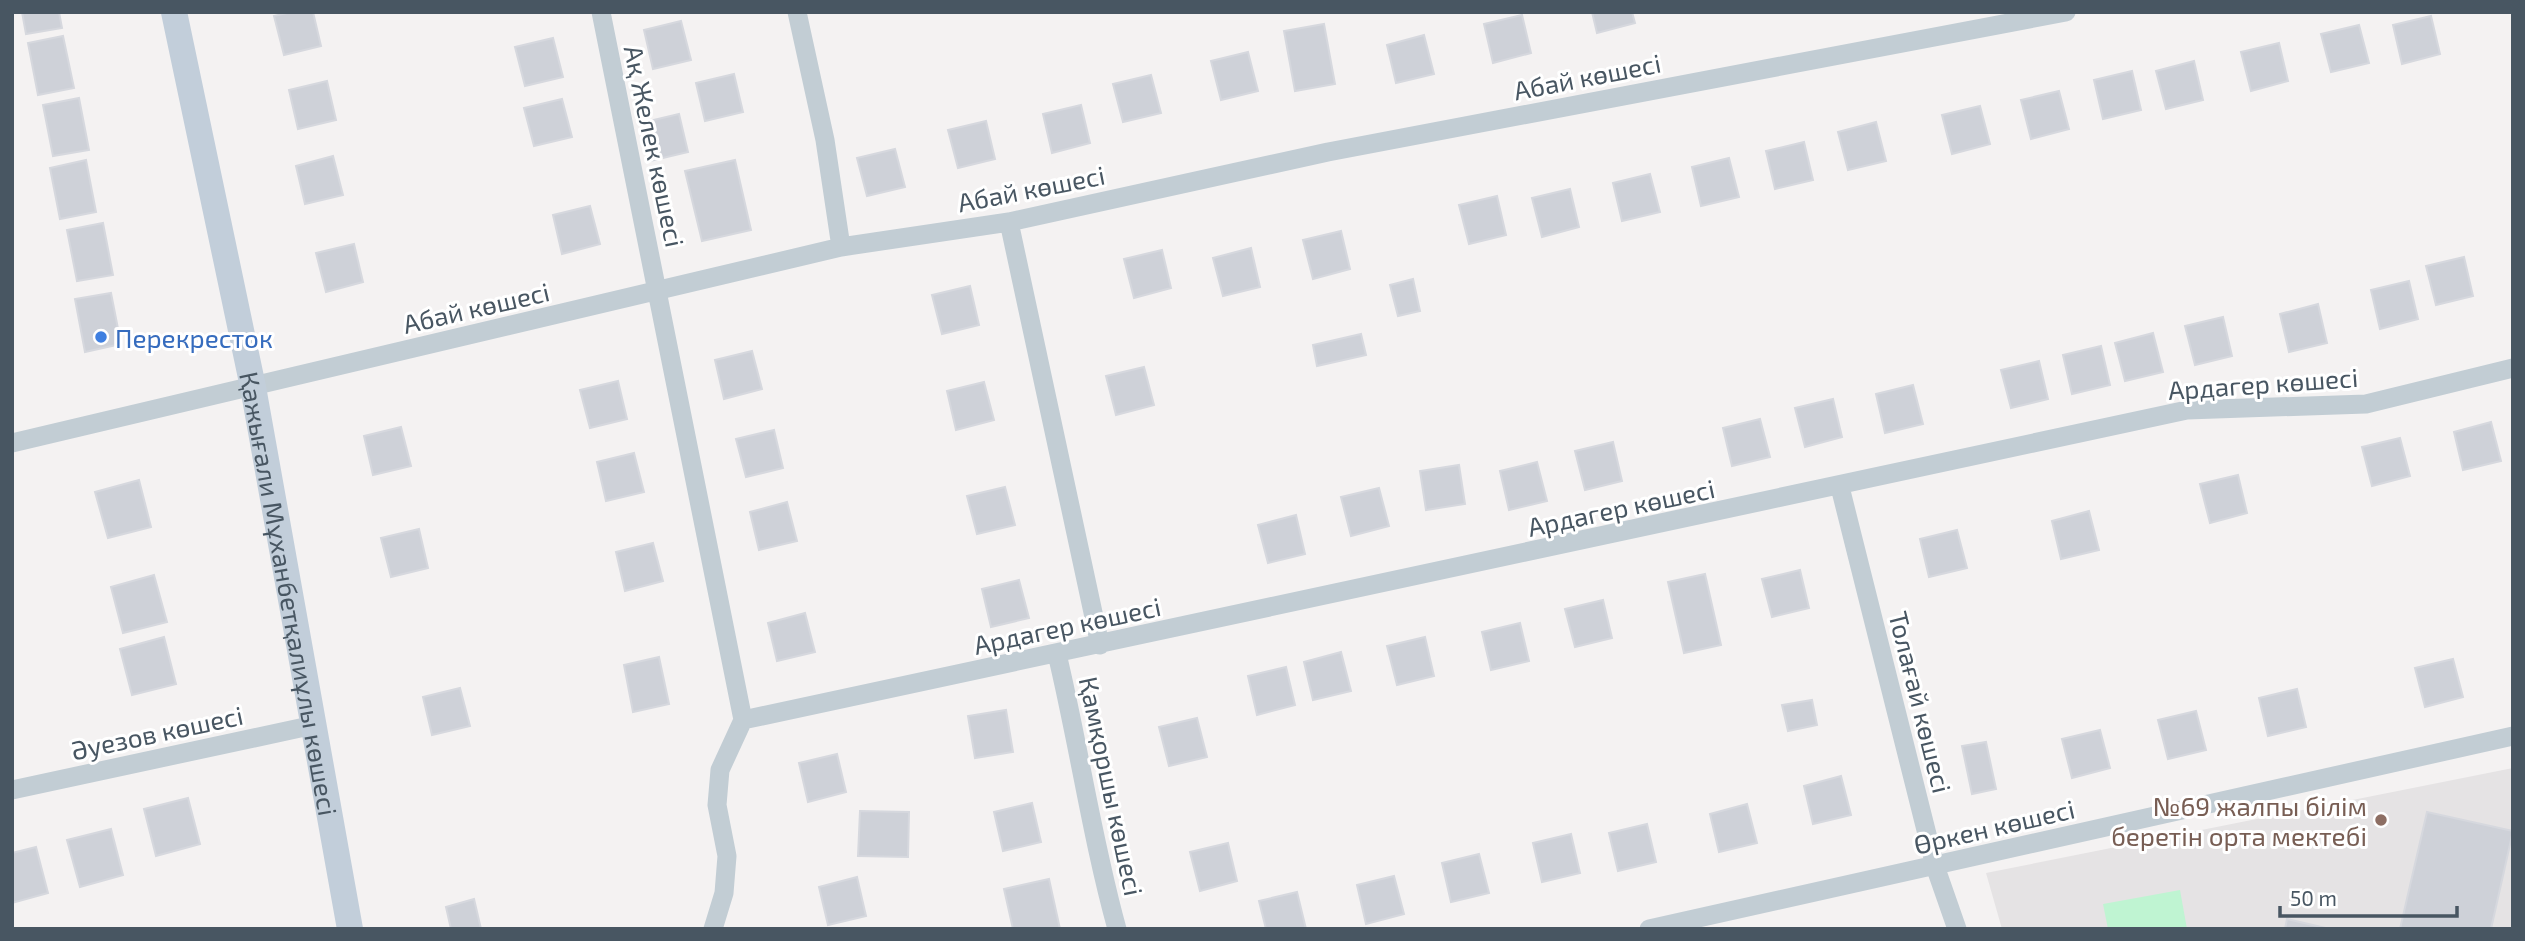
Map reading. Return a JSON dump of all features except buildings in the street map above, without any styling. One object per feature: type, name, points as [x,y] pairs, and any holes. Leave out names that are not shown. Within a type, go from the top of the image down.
[{"type":"street","name":"Қажығали Мұханбетқалиұлы көшесі","points":[[174,12],[253,387],[350,929]]},
{"type":"street","name":"Ақ Желек көшесі","points":[[601,12],[743,720]]},
{"type":"street","points":[[797,12],[825,140],[841,247]]},
{"type":"street","name":"Абай көшесі","points":[[12,443],[841,247],[1009,222],[1328,152],[2066,12]]},
{"type":"street","points":[[1009,222],[1100,645]]},
{"type":"street","name":"Ардагер көшесі","points":[[743,720],[1840,487],[2187,410],[2366,404],[2513,368]]},
{"type":"street","name":"Толағай көшесі","points":[[1840,487],[1936,866],[1957,929]]},
{"type":"street","name":"Қамқоршы көшесі","points":[[1057,654],[1080,751],[1099,865],[1117,929]]},
{"type":"street","points":[[713,929],[724,893],[727,856],[717,805],[720,770],[743,720]]},
{"type":"street","name":"Әуезов көшесі","points":[[12,790],[314,725]]},
{"type":"street","name":"Өркен көшесі","points":[[1649,929],[2513,736]]},
{"type":"shaded area","name":"№69 жалпы білім беретін орта мектебі","points":[[2513,768],[2513,929],[2002,929],[1986,873]]},
{"type":"green space","points":[[2180,890],[2187,929],[2108,929],[2103,904]]},
{"type":"place","name":"Перекресток","points":[[101,337]]},
{"type":"place","name":"№69 жалпы білім беретін орта мектебі","points":[[2381,820]]}]
